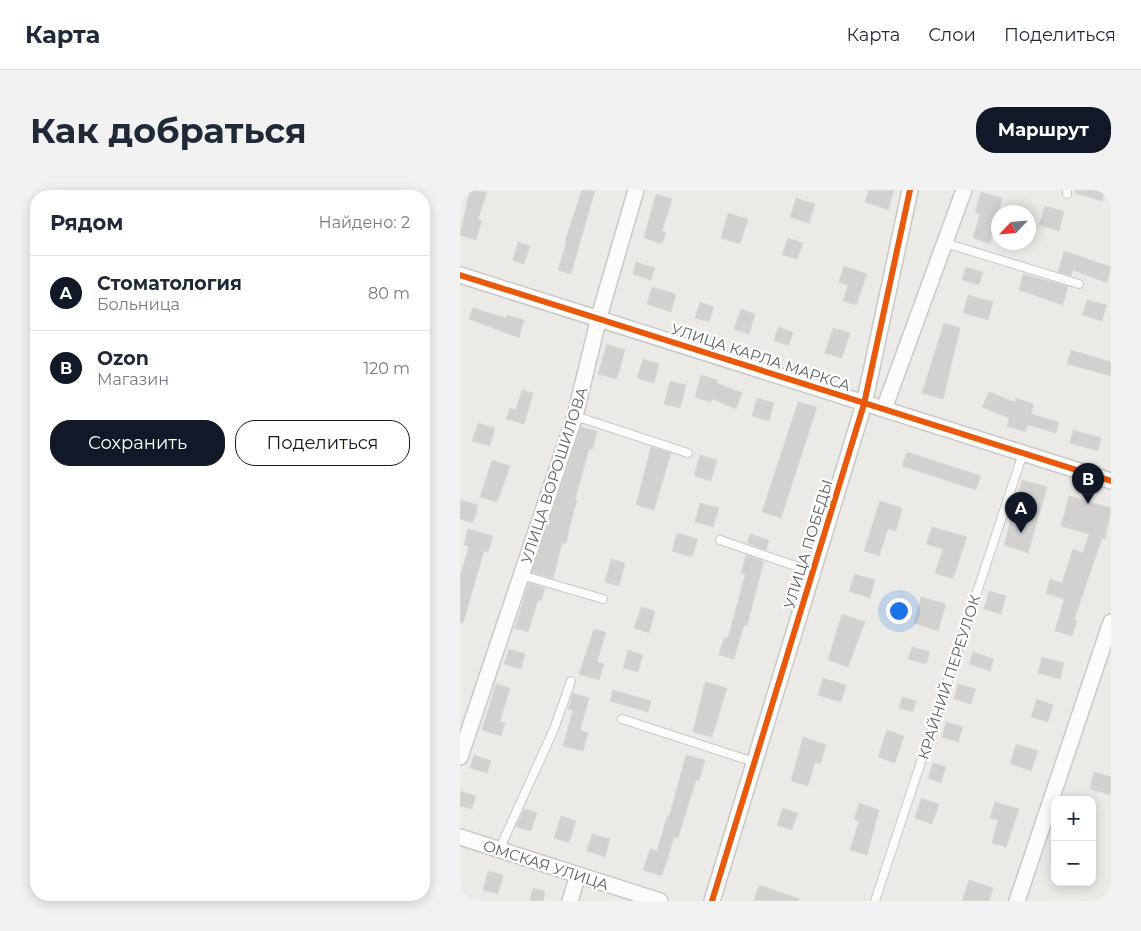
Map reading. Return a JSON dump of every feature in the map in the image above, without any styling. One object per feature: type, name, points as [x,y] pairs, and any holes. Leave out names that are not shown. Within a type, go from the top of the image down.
[{"type":"street","name":"УЛИЦА ВОРОШИЛОВА","points":[[460,757],[575,416],[599,317],[636,190]]},
{"type":"street","name":"УЛИЦА ПОБЕДЫ","points":[[712,901],[864,404],[910,190]]},
{"type":"street","points":[[884,409],[964,190]]},
{"type":"street","name":"УЛИЦА КАРЛА МАРКСА","points":[[460,274],[1111,481]]},
{"type":"street","points":[[1017,901],[1111,622]]},
{"type":"street","name":"ОМСКАЯ УЛИЦА","points":[[460,837],[660,901]]},
{"type":"street","points":[[570,901],[578,875]]},
{"type":"lane","points":[[945,243],[1079,284]]},
{"type":"lane","points":[[575,416],[688,452]]},
{"type":"lane","name":"КРАЙНИЙ ПЕРЕУЛОК","points":[[876,901],[1023,453]]},
{"type":"lane","points":[[720,540],[813,572]]},
{"type":"lane","points":[[521,576],[603,599]]},
{"type":"lane","points":[[499,850],[554,729],[570,681]]},
{"type":"lane","points":[[622,719],[754,762]]},
{"type":"building","points":[[470,190],[487,192],[478,219],[482,220],[476,240],[460,235]]},
{"type":"building","points":[[582,190],[595,190],[571,274],[558,270],[567,241],[565,241]]},
{"type":"building","points":[[869,190],[894,190],[888,210],[865,202]]},
{"type":"building","points":[[1076,190],[1105,190],[1102,201],[1075,193]]},
{"type":"building","points":[[981,192],[1002,198],[1000,205],[991,205],[990,244],[973,238],[980,214],[975,213]]},
{"type":"building","points":[[656,194],[672,199],[662,231],[666,233],[662,244],[644,238]]},
{"type":"building","points":[[796,198],[815,204],[809,223],[790,217]]},
{"type":"building","points":[[1045,206],[1064,211],[1059,231],[1039,225]]},
{"type":"building","points":[[728,213],[748,219],[740,244],[721,238]]},
{"type":"building","points":[[788,238],[803,243],[797,259],[782,255]]},
{"type":"building","points":[[518,242],[530,246],[524,264],[513,260]]},
{"type":"building","points":[[1064,251],[1111,267],[1107,283],[1073,270],[1071,276],[1058,272]]},
{"type":"building","points":[[636,262],[655,268],[651,280],[633,274]]},
{"type":"building","points":[[844,266],[867,274],[856,305],[843,301],[848,285],[839,282]]},
{"type":"building","points":[[966,267],[983,272],[979,285],[962,280]]},
{"type":"building","points":[[1023,274],[1068,286],[1063,305],[1019,290]]},
{"type":"building","points":[[652,287],[676,294],[671,312],[647,304]]},
{"type":"building","points":[[968,295],[993,302],[988,320],[963,313]]},
{"type":"building","points":[[1087,300],[1107,305],[1102,321],[1082,315]]},
{"type":"building","points":[[700,302],[714,307],[709,322],[695,318]]},
{"type":"building","points":[[473,308],[506,318],[507,315],[524,320],[519,338],[469,319]]},
{"type":"building","points":[[741,309],[755,314],[749,334],[734,329]]},
{"type":"building","points":[[944,323],[960,328],[943,399],[922,393]]},
{"type":"building","points":[[778,327],[793,332],[789,345],[774,341]]},
{"type":"building","points":[[833,328],[850,333],[842,358],[825,353]]},
{"type":"building","points":[[607,344],[625,350],[617,379],[598,374]]},
{"type":"building","points":[[1071,350],[1111,362],[1111,376],[1067,364]]},
{"type":"building","points":[[643,359],[659,364],[654,383],[637,378]]},
{"type":"building","points":[[701,375],[718,380],[717,383],[742,393],[736,409],[712,399],[711,402],[695,397]]},
{"type":"building","points":[[670,381],[686,385],[680,408],[664,404]]},
{"type":"building","points":[[522,390],[533,393],[524,424],[506,419],[510,408],[516,410]]},
{"type":"building","points":[[989,392],[1015,402],[1016,398],[1034,404],[1031,414],[1059,422],[1056,433],[1028,425],[1025,432],[1007,426],[1009,418],[982,407]]},
{"type":"building","points":[[757,398],[774,403],[769,421],[752,416]]},
{"type":"building","points":[[798,402],[817,407],[781,518],[762,512]]},
{"type":"building","points":[[478,423],[495,428],[490,446],[472,441]]},
{"type":"building","points":[[581,427],[597,431],[593,449],[589,449],[575,499],[577,500],[566,544],[562,543],[553,579],[532,572]]},
{"type":"building","points":[[1073,430],[1101,438],[1098,451],[1070,443]]},
{"type":"building","points":[[651,447],[671,453],[654,510],[636,505]]},
{"type":"building","points":[[907,452],[981,476],[976,490],[902,466]]},
{"type":"building","points":[[700,455],[717,460],[711,481],[694,476]]},
{"type":"building","points":[[492,460],[510,466],[497,502],[480,497]]},
{"type":"building","points":[[1022,480],[1047,487],[1028,553],[1004,545]]},
{"type":"building","points":[[1069,496],[1111,508],[1105,539],[1102,538],[1074,620],[1077,621],[1072,636],[1055,631],[1064,599],[1046,593],[1050,579],[1062,583],[1073,549],[1083,553],[1089,534],[1061,526]]},
{"type":"building","points":[[460,500],[478,505],[473,523],[460,519]]},
{"type":"building","points":[[880,501],[902,508],[896,531],[888,529],[879,556],[864,551]]},
{"type":"building","points":[[700,503],[719,508],[713,527],[695,522]]},
{"type":"building","points":[[932,527],[967,537],[953,579],[935,573],[943,549],[926,544]]},
{"type":"building","points":[[468,529],[493,536],[488,552],[484,551],[463,623],[460,622],[460,577],[469,546],[464,545]]},
{"type":"building","points":[[677,533],[698,539],[692,557],[672,551]]},
{"type":"building","points":[[750,534],[769,540],[766,550],[747,543]]},
{"type":"building","points":[[746,555],[763,561],[763,564],[747,626],[744,625],[734,659],[719,655],[724,638],[728,638],[740,594],[745,574],[741,573]]},
{"type":"building","points":[[611,559],[625,563],[619,586],[605,582]]},
{"type":"building","points":[[855,574],[875,580],[870,598],[849,591]]},
{"type":"building","points":[[529,583],[545,588],[541,601],[538,600],[528,632],[515,628]]},
{"type":"building","points":[[989,591],[1006,596],[1001,614],[984,609]]},
{"type":"building","points":[[921,597],[946,604],[938,631],[914,623]]},
{"type":"building","points":[[641,607],[655,611],[649,633],[634,628]]},
{"type":"building","points":[[842,614],[865,622],[848,667],[828,660]]},
{"type":"building","points":[[594,629],[606,632],[597,662],[604,664],[599,680],[579,674]]},
{"type":"building","points":[[912,647],[930,652],[926,664],[908,659]]},
{"type":"building","points":[[509,649],[525,654],[521,669],[504,664]]},
{"type":"building","points":[[628,650],[643,655],[638,672],[623,668]]},
{"type":"building","points":[[973,652],[994,659],[990,671],[969,664]]},
{"type":"building","points":[[1042,657],[1064,663],[1060,679],[1038,673]]},
{"type":"building","points":[[823,678],[846,685],[841,702],[818,695]]},
{"type":"building","points":[[705,682],[727,688],[712,737],[693,732]]},
{"type":"building","points":[[496,684],[510,688],[500,721],[505,723],[501,736],[482,730]]},
{"type":"building","points":[[958,684],[976,689],[971,704],[954,699]]},
{"type":"building","points":[[613,690],[651,701],[648,712],[610,701]]},
{"type":"building","points":[[573,693],[589,698],[580,730],[588,733],[583,751],[563,746],[573,710],[568,709]]},
{"type":"building","points":[[902,697],[916,701],[913,712],[899,708]]},
{"type":"building","points":[[1037,699],[1053,705],[1048,722],[1031,717]]},
{"type":"building","points":[[946,722],[963,727],[958,742],[942,737]]},
{"type":"building","points":[[887,730],[904,736],[895,763],[878,757]]},
{"type":"building","points":[[803,737],[826,745],[820,764],[815,762],[808,786],[791,781]]},
{"type":"building","points":[[1016,744],[1038,751],[1031,771],[1010,764]]},
{"type":"building","points":[[474,755],[491,761],[487,773],[470,768]]},
{"type":"building","points":[[686,755],[705,760],[699,781],[696,780],[678,838],[674,837],[662,876],[643,870],[650,849],[657,851],[667,817],[669,817]]},
{"type":"building","points":[[933,763],[946,767],[941,783],[928,778]]},
{"type":"building","points":[[1094,772],[1111,777],[1111,795],[1090,789]]},
{"type":"building","points":[[460,791],[476,796],[472,809],[460,806]]},
{"type":"building","points":[[921,798],[939,804],[932,824],[915,818]]},
{"type":"building","points":[[995,802],[1019,809],[1006,847],[992,843],[998,820],[990,818]]},
{"type":"building","points":[[859,803],[879,810],[867,855],[850,850],[859,821],[854,820]]},
{"type":"building","points":[[783,808],[798,813],[792,830],[777,825]]},
{"type":"building","points":[[524,809],[537,813],[531,831],[516,827]]},
{"type":"building","points":[[561,816],[576,821],[569,843],[554,838]]},
{"type":"building","points":[[592,834],[610,839],[605,857],[587,851]]},
{"type":"building","points":[[488,871],[503,875],[498,894],[483,890]]},
{"type":"building","points":[[969,880],[993,888],[989,901],[962,901]]},
{"type":"building","points":[[759,885],[799,899],[799,901],[754,901]]},
{"type":"building","points":[[533,888],[545,891],[543,901],[530,901]]},
{"type":"cycle path","points":[[712,901],[864,404],[910,190]]},
{"type":"cycle path","points":[[460,275],[1111,481]]},
{"type":"place","name":"Ozon","points":[[1088,504]]},
{"type":"place","name":"Стоматология","points":[[1021,533]]}]
